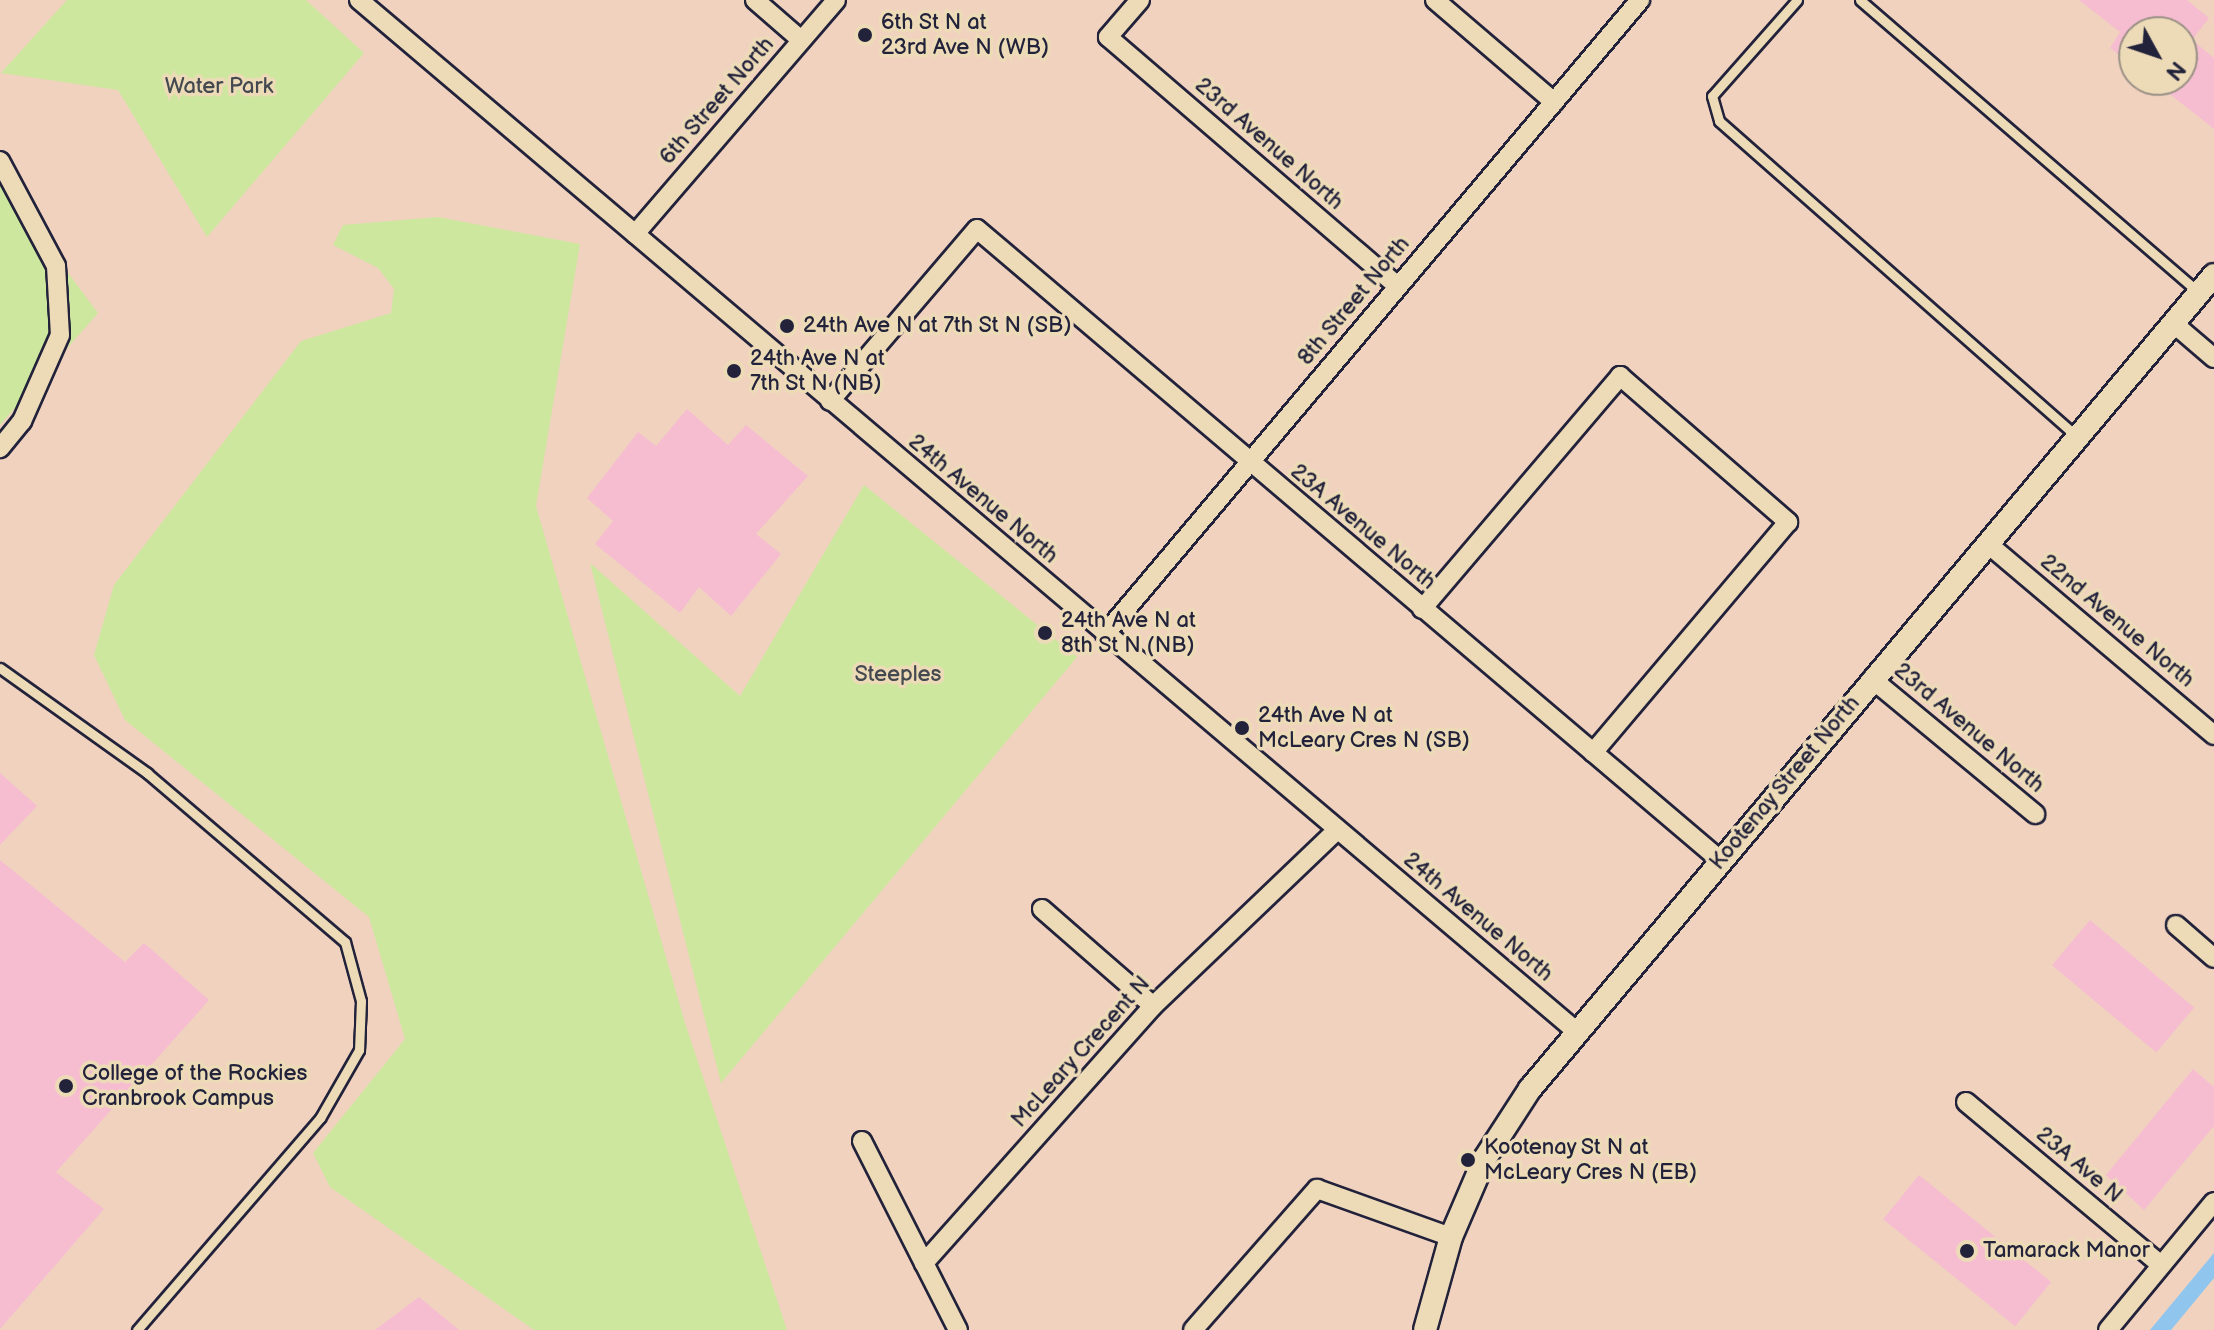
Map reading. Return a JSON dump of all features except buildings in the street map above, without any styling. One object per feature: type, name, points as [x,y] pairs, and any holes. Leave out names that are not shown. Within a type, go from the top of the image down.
[{"type":"street","name":"24th Avenue North","points":[[359,0],[1577,1032]]},
{"type":"street","points":[[755,0],[801,40]]},
{"type":"street","name":"6th Street North","points":[[635,234],[836,0]]},
{"type":"street","name":"23rd Avenue North","points":[[1140,0],[1108,37],[1398,286]]},
{"type":"street","points":[[1435,0],[1554,102]]},
{"type":"street","name":"8th Street North","points":[[1105,634],[1640,0]]},
{"type":"street","points":[[0,161],[56,266],[60,335],[22,421],[0,448]]},
{"type":"street","name":"23A Avenue North","points":[[830,401],[977,229],[1720,860]]},
{"type":"street","name":"Kootenay Street North","points":[[1425,1330],[1451,1237],[1484,1160],[1577,1032],[2214,275]]},
{"type":"street","points":[[2173,323],[2214,358]]},
{"type":"street","points":[[1422,609],[1620,376],[1788,522],[1593,753]]},
{"type":"street","name":"22nd Avenue North","points":[[1988,544],[2214,735]]},
{"type":"street","name":"23rd Avenue North","points":[[1872,679],[2035,814]]},
{"type":"street","name":"McLeary Crecent N","points":[[924,1263],[1153,1006],[1337,830]]},
{"type":"street","points":[[1042,909],[1153,1006]]},
{"type":"street","points":[[2176,925],[2214,958]]},
{"type":"street","name":"23A Ave N","points":[[1966,1102],[2161,1265]]},
{"type":"street","points":[[862,1141],[958,1330]]},
{"type":"street","points":[[1193,1330],[1317,1189],[1451,1237]]},
{"type":"street","points":[[2108,1330],[2214,1202]]},
{"type":"lane","points":[[1797,0],[1712,96],[1719,121],[2078,438]]},
{"type":"lane","points":[[1860,0],[2199,293]]},
{"type":"lane","points":[[0,668],[147,773],[345,942],[361,1001],[359,1050],[320,1118],[137,1330]]},
{"type":"green space","name":"Water Park","points":[[67,0],[306,0],[364,53],[207,237],[118,90],[1,73]]},
{"type":"green space","points":[[0,182],[98,313],[0,425]]},
{"type":"green space","points":[[438,217],[580,244],[536,506],[685,1023],[787,1330],[534,1330],[330,1187],[313,1153],[405,1039],[369,917],[125,720],[94,655],[114,585],[301,341],[391,313],[394,289],[378,268],[333,245],[343,225]]},
{"type":"green space","name":"Steeples","points":[[864,485],[1077,657],[721,1083],[590,563],[740,696]]},
{"type":"water","points":[[2214,1253],[2214,1278],[2171,1330],[2150,1330]]},
{"type":"place","name":"6th St N at 23rd Ave N (WB)","points":[[865,35]]},
{"type":"place","name":"24th Ave N at 7th St N (SB)","points":[[787,326]]},
{"type":"place","name":"24th Ave N at 7th St N (NB)","points":[[734,371]]},
{"type":"place","name":"24th Ave N at 8th St N (NB)","points":[[1045,633]]},
{"type":"place","name":"24th Ave N at McLeary Cres N (SB)","points":[[1242,728]]},
{"type":"place","name":"College of the Rockies Cranbrook Campus","points":[[66,1086]]},
{"type":"place","name":"Kootenay St N at McLeary Cres N (EB)","points":[[1468,1160]]},
{"type":"place","name":"Tamarack Manor","points":[[1967,1251]]}]
